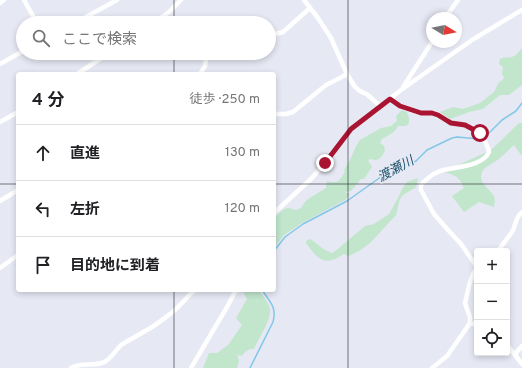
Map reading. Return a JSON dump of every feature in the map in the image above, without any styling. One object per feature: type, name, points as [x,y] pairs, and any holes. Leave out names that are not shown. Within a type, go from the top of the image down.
[{"type":"street","points":[[0,3],[4,0]]},
{"type":"street","points":[[24,0],[33,16]]},
{"type":"street","points":[[88,16],[117,0]]},
{"type":"street","points":[[163,16],[181,0]]},
{"type":"street","points":[[304,0],[331,38],[347,74],[356,87],[380,106]]},
{"type":"street","points":[[449,12],[458,0]]},
{"type":"street","points":[[276,34],[283,32],[310,8]]},
{"type":"street","points":[[276,211],[311,179],[351,129],[401,90],[472,40],[522,10]]},
{"type":"street","points":[[401,90],[428,48]]},
{"type":"street","points":[[0,64],[16,55]]},
{"type":"street","points":[[80,72],[98,60]]},
{"type":"street","points":[[201,72],[205,66],[206,60]]},
{"type":"street","points":[[276,114],[286,114],[292,112],[326,84],[347,74]]},
{"type":"street","points":[[390,99],[400,106],[412,111],[432,113],[451,123],[465,125],[480,133],[484,139],[489,152],[485,158],[467,166],[440,171],[430,177],[422,184],[420,188],[434,214],[461,244],[474,264]]},
{"type":"street","points":[[0,122],[16,113]]},
{"type":"street","points":[[0,201],[16,191]]},
{"type":"street","points":[[500,248],[513,230],[515,222],[522,212]]},
{"type":"street","points":[[0,268],[16,256]]},
{"type":"street","points":[[432,368],[447,356],[470,323],[470,317],[465,303],[474,272]]},
{"type":"street","points":[[71,368],[80,364],[101,364],[131,338],[146,331],[173,312],[192,292]]},
{"type":"street","points":[[191,368],[235,292]]},
{"type":"street","points":[[470,323],[474,324]]},
{"type":"street","points":[[515,354],[522,346]]},
{"type":"street","points":[[510,348],[522,364]]},
{"type":"green space","points":[[522,48],[522,85],[509,95],[500,95],[483,109],[450,119],[440,112],[453,107],[463,109],[480,103],[494,92],[499,82],[503,80],[503,67],[499,64],[500,59],[517,54]]},
{"type":"green space","points":[[402,110],[407,112],[409,123],[406,126],[398,126],[394,132],[382,139],[380,143],[384,146],[385,150],[383,155],[376,160],[368,160],[372,167],[364,179],[361,179],[351,191],[344,192],[350,194],[345,200],[302,223],[284,235],[276,245],[276,216],[284,209],[288,208],[296,210],[301,208],[308,199],[326,188],[327,181],[338,181],[345,172],[344,170],[360,140],[381,128],[391,126],[397,121],[396,116]]},
{"type":"green space","points":[[519,123],[522,123],[522,154],[521,155],[514,145],[482,172],[482,182],[494,196],[494,207],[479,202],[464,212],[452,196],[464,188],[462,184],[456,177],[443,172],[491,150]]},
{"type":"green space","points":[[418,178],[416,187],[403,195],[401,198],[396,215],[370,243],[359,251],[349,256],[344,254],[328,261],[317,256],[306,243],[307,240],[310,239],[324,249],[333,253],[365,226],[374,224],[389,214],[407,182]]},
{"type":"green space","points":[[243,292],[260,292],[270,309],[269,318],[254,349],[248,350],[240,356],[237,354],[239,361],[237,368],[203,368],[209,353],[217,353],[228,345],[242,325],[236,318],[247,299]]},
{"type":"waterway","name":"渡瀬川","points":[[276,248],[285,237],[303,224],[347,201],[392,169],[416,161],[427,150],[452,138],[484,138],[502,120],[516,111],[522,103]]},
{"type":"waterway","name":"渡瀬川","points":[[250,368],[273,322],[274,317],[272,305],[263,292]]},
{"type":"route","points":[[325,163],[344,136],[351,129],[390,99],[400,106],[412,111],[432,113],[451,123],[465,125],[480,133]]}]
